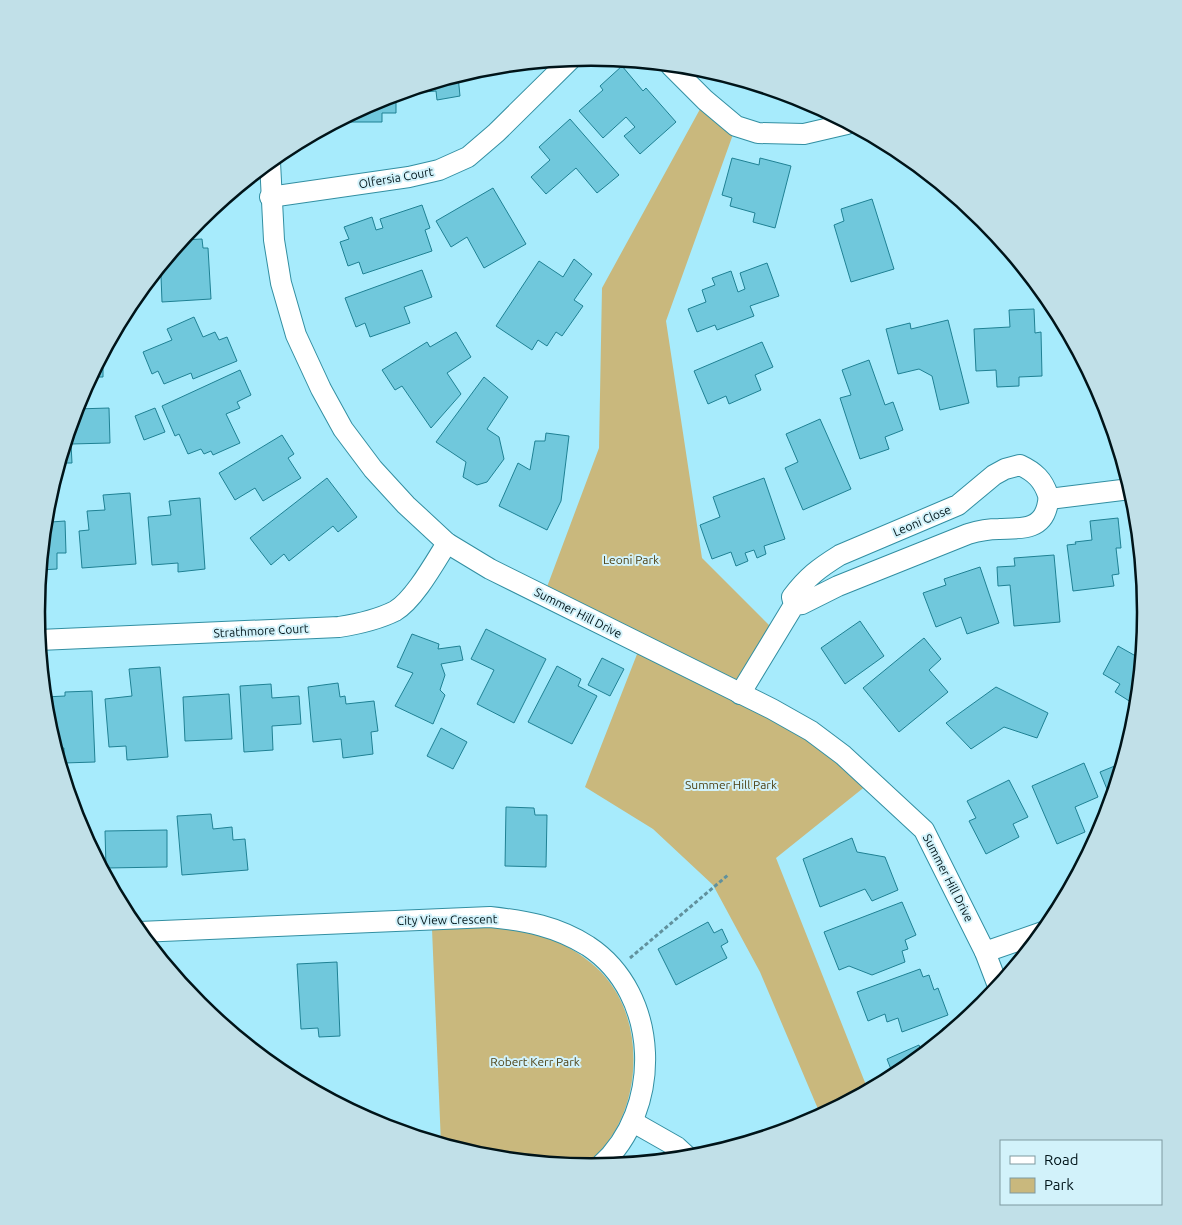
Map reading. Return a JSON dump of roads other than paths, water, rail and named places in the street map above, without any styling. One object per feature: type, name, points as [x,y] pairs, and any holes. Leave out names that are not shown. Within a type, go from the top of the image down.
[{"type":"street","name":"Olfersia Court","points":[[270,197],[409,178],[446,167],[468,156],[496,133],[562,68]]},
{"type":"street","points":[[679,74],[705,100],[736,126],[758,133],[804,134],[838,126]]},
{"type":"street","name":"Summer Hill Drive","points":[[270,171],[274,240],[281,283],[296,335],[342,429],[373,469],[406,505],[447,543],[490,569],[772,709],[819,736],[842,754],[924,830],[985,952],[996,980]]},
{"type":"street","name":"Leoni Close","points":[[740,694],[794,605],[792,597],[803,581],[822,566],[840,555],[958,506],[1005,468],[1020,465],[1032,470],[1043,482],[1049,499]]},
{"type":"street","points":[[794,605],[802,604],[838,586],[968,534],[984,530],[1018,529],[1035,524],[1045,514],[1049,499],[1123,490]]},
{"type":"street","name":"Strathmore Court","points":[[46,640],[339,627],[370,621],[397,610],[419,588],[447,543]]},
{"type":"street","name":"City View Crescent","points":[[148,932],[490,916],[527,921],[555,929],[588,947],[615,971],[629,992],[642,1024],[645,1060],[642,1093],[633,1122],[620,1145],[608,1158]]},
{"type":"street","points":[[985,952],[1030,936]]},
{"type":"street","points":[[633,1122],[681,1151]]},
{"type":"park label","name":"Leoni Park","points":[[631,560]]},
{"type":"park label","name":"Summer Hill Park","points":[[731,785]]},
{"type":"park label","name":"Robert Kerr Park","points":[[535,1062]]}]
